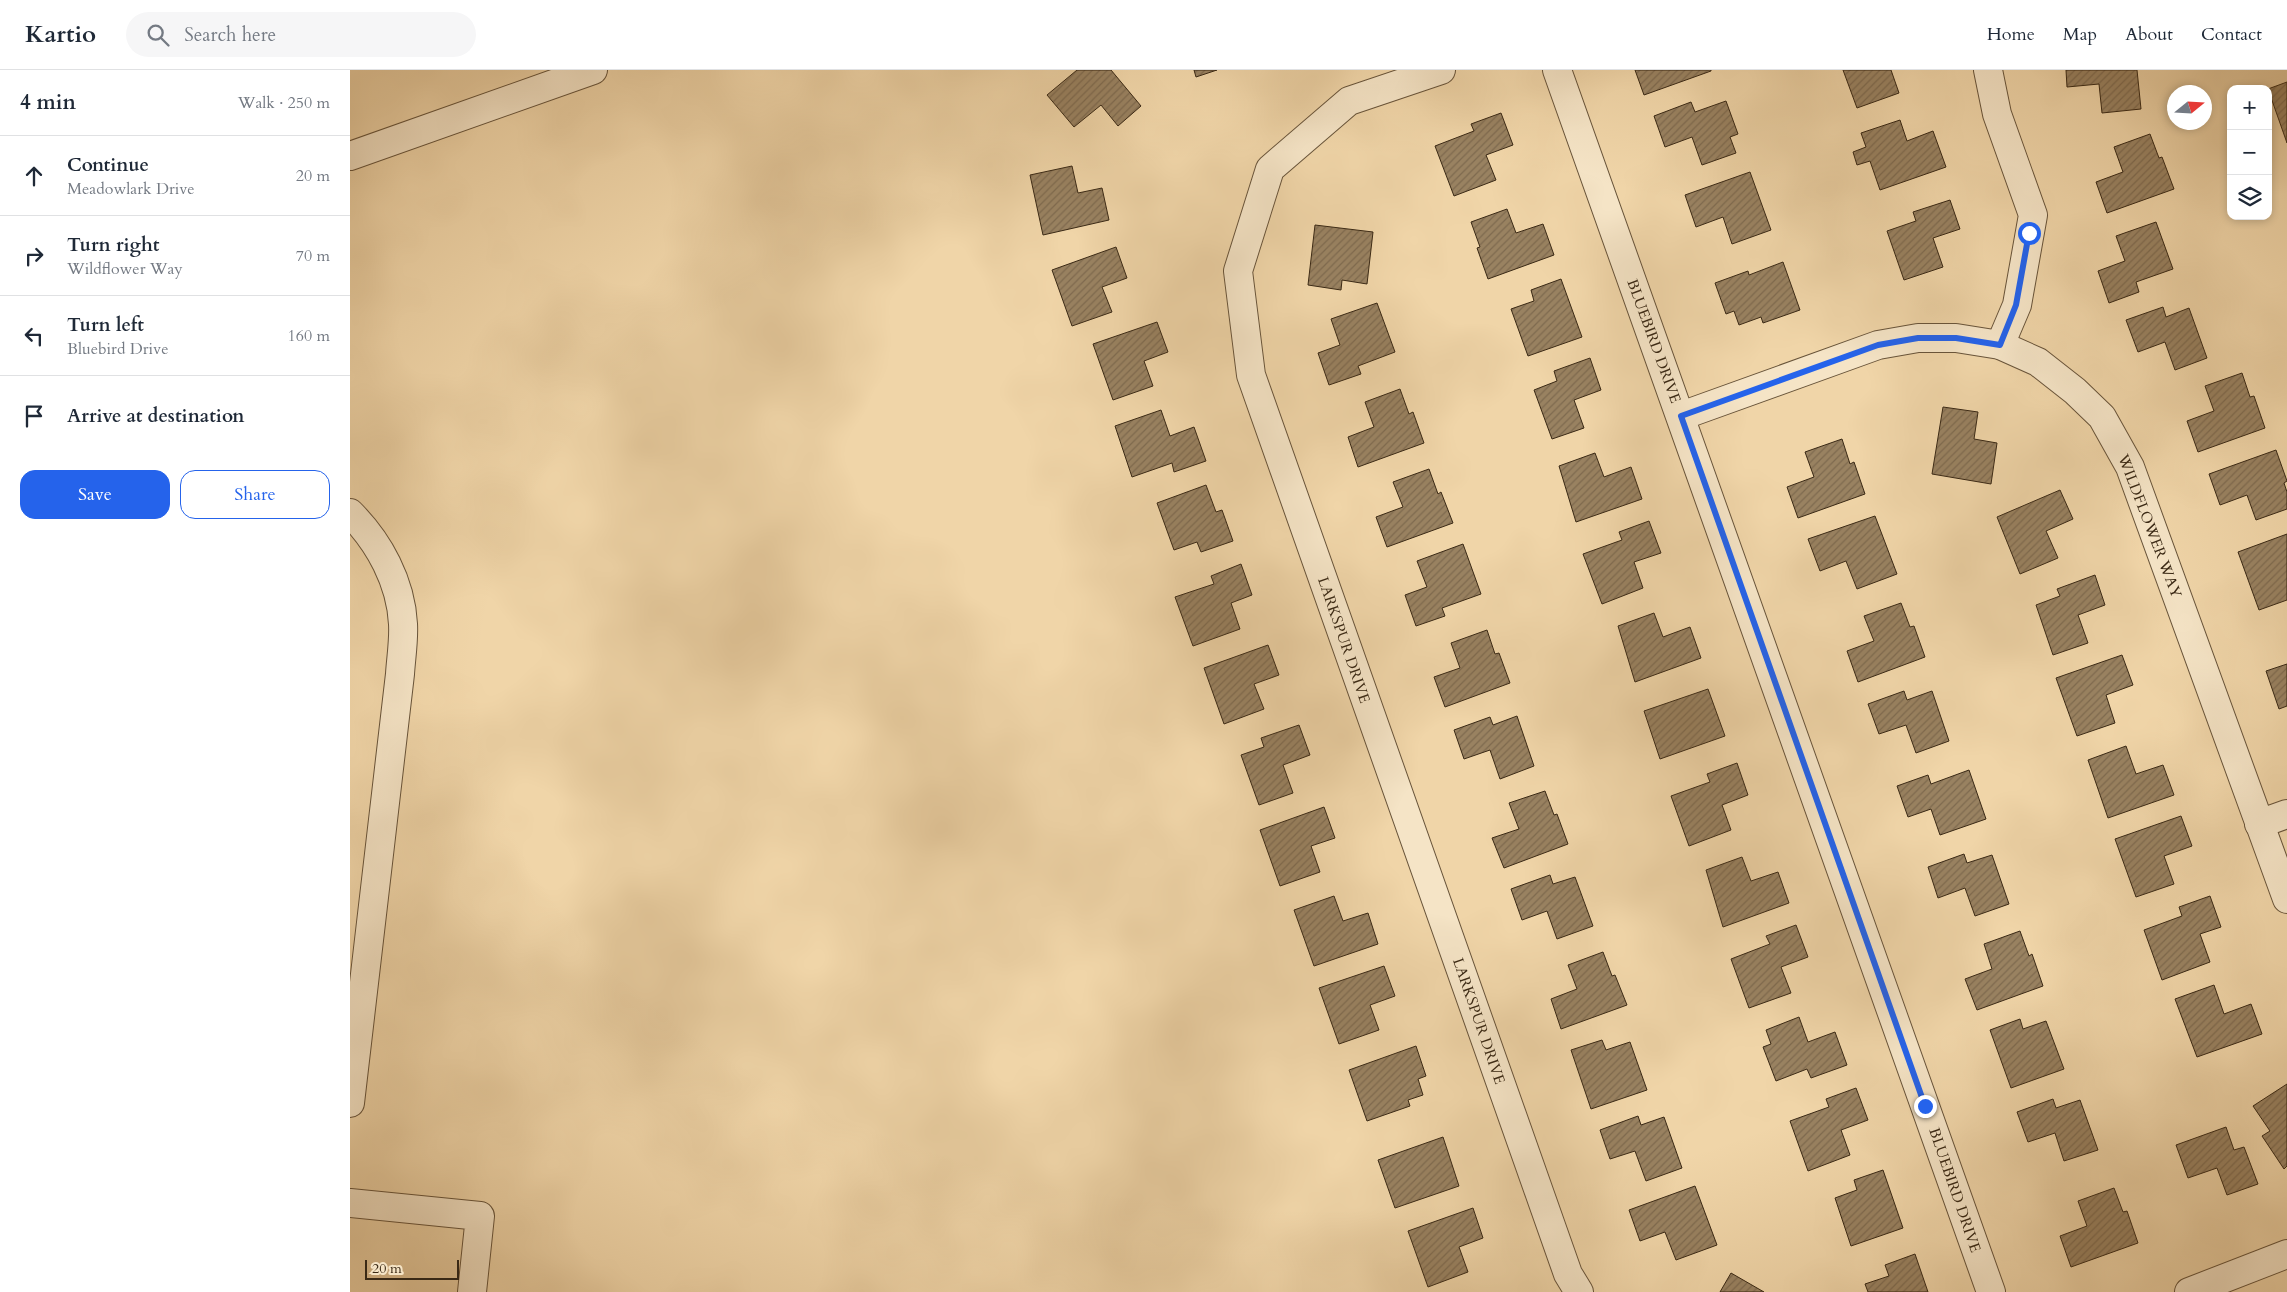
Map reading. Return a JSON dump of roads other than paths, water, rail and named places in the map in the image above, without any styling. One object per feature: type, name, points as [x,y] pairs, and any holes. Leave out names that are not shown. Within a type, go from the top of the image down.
[{"type":"street","points":[[350,156],[593,70]]},
{"type":"street","name":"LARKSPUR DRIVE","points":[[1441,70],[1349,102],[1270,169],[1238,271],[1250,375],[1565,1265],[1579,1292]]},
{"type":"street","name":"BLUEBIRD DRIVE","points":[[1557,70],[1991,1292]]},
{"type":"street","points":[[1988,70],[1996,114],[2033,215],[2016,305],[2000,345]]},
{"type":"street","name":"WILDFLOWER WAY","points":[[1681,416],[1878,345],[1918,338],[1956,338],[2000,345],[2038,362],[2102,417],[2130,467],[2287,899]]},
{"type":"street","points":[[350,513],[368,531],[393,575],[404,624],[399,682],[352,1062],[350,1103]]},
{"type":"street","points":[[2259,824],[2287,814]]},
{"type":"street","points":[[350,1203],[480,1216],[472,1292]]},
{"type":"street","points":[[2189,1292],[2287,1254]]}]
